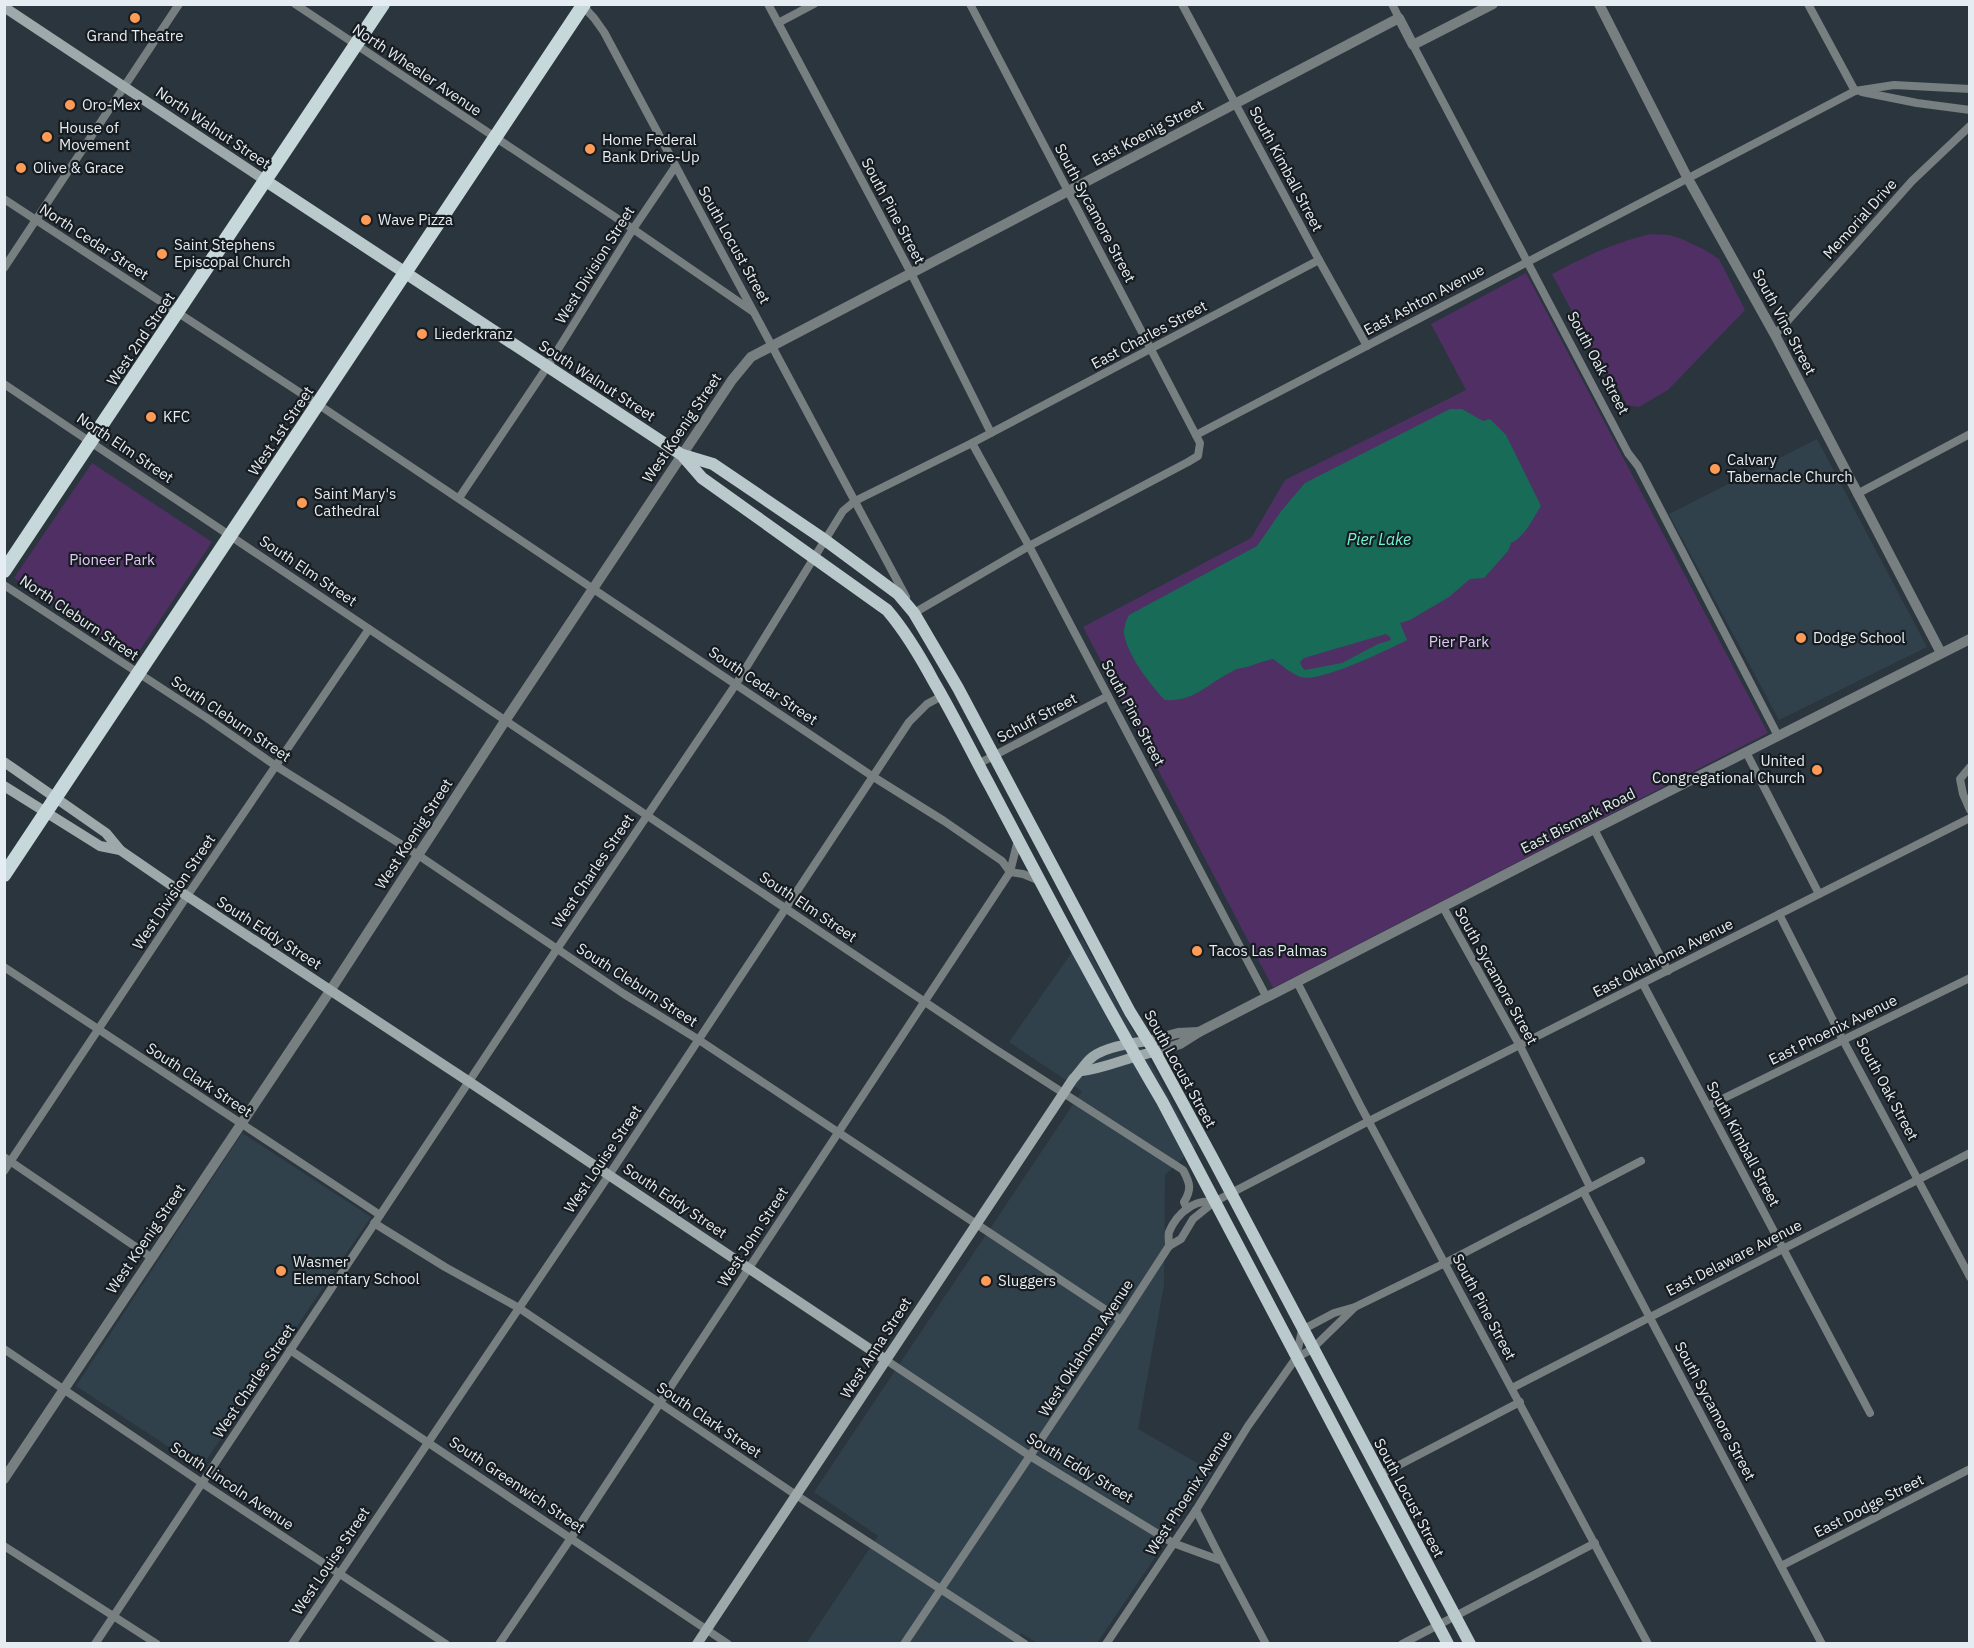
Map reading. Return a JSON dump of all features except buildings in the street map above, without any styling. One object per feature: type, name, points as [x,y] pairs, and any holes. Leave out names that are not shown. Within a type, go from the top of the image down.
[{"type":"highway","name":"West 2nd Street","points":[[4,571],[383,4]]},
{"type":"highway","name":"West 1st Street","points":[[4,875],[319,405],[583,5]]},
{"type":"main road","name":"North Walnut Street","points":[[4,7],[406,273]]},
{"type":"main road","name":"South Walnut Street","points":[[406,273],[682,455],[702,478],[815,558]]},
{"type":"main road","name":"South Walnut Street","points":[[682,455],[713,464],[825,540]]},
{"type":"main road","name":"South Locust Street","points":[[825,540],[898,594],[914,613],[958,688],[1130,1012],[1155,1052],[1470,1644]]},
{"type":"main road","points":[[815,558],[887,610],[910,639],[1128,1044],[1162,1101],[1448,1644]]},
{"type":"main road","name":"South Eddy Street","points":[[4,762],[106,832],[120,850],[187,896],[886,1360]]},
{"type":"main road","name":"South Eddy Street","points":[[4,786],[100,846],[120,850]]},
{"type":"main road","name":"West Anna Street","points":[[697,1644],[1063,1094],[1089,1060],[1098,1054],[1128,1044],[1148,1041]]},
{"type":"main road","points":[[1082,1071],[1102,1067],[1135,1055],[1155,1052]]},
{"type":"street","points":[[4,268],[179,4]]},
{"type":"street","name":"North Wheeler Avenue","points":[[295,4],[633,229],[753,312]]},
{"type":"street","name":"South Pine Street","points":[[768,4],[911,273],[992,433]]},
{"type":"street","points":[[778,23],[814,4]]},
{"type":"street","name":"South Sycamore Street","points":[[970,4],[1196,435]]},
{"type":"street","name":"South Kimball Street","points":[[1182,4],[1367,345]]},
{"type":"street","name":"South Oak Street","points":[[1392,4],[1628,453],[1638,466],[1778,736]]},
{"type":"street","points":[[1413,45],[1493,4]]},
{"type":"street","name":"South Vine Street","points":[[1599,4],[1687,177],[1775,335],[1941,653]]},
{"type":"street","points":[[1808,4],[1855,91],[1970,110]]},
{"type":"street","name":"South Locust Street","points":[[583,5],[603,32],[914,613]]},
{"type":"street","name":"East Koenig Street","points":[[911,273],[1399,18]]},
{"type":"street","name":"East Ashton Avenue","points":[[1196,435],[1855,91],[1894,85],[1970,89]]},
{"type":"street","name":"Memorial Drive","points":[[1775,335],[1912,181],[1970,126]]},
{"type":"street","name":"West Division Street","points":[[459,498],[547,367],[633,229],[675,167]]},
{"type":"street","name":"North Cedar Street","points":[[4,199],[319,405]]},
{"type":"street","name":"East Charles Street","points":[[972,443],[1319,260]]},
{"type":"street","name":"West Koenig Street","points":[[4,1479],[242,1124],[505,721],[732,380],[751,357],[911,273]]},
{"type":"street","name":"North Elm Street","points":[[4,384],[231,535]]},
{"type":"street","points":[[319,405],[459,498]]},
{"type":"street","points":[[1857,494],[1970,434]]},
{"type":"street","points":[[914,613],[1029,546],[1198,456],[1200,443],[1196,435]]},
{"type":"street","points":[[855,501],[972,443]]},
{"type":"street","name":"South Pine Street","points":[[972,443],[1029,546],[1267,998]]},
{"type":"street","name":"South Cedar Street","points":[[459,498],[872,776],[962,833],[1002,861],[1010,872],[1023,874],[1040,881]]},
{"type":"street","name":"West Charles Street","points":[[95,1644],[468,1081],[736,684],[843,511],[855,501]]},
{"type":"street","name":"South Elm Street","points":[[231,535],[384,640],[1063,1094],[1183,1170],[1190,1184],[1190,1192],[1184,1202],[1187,1209]]},
{"type":"street","name":"North Cleburn Street","points":[[4,585],[138,673]]},
{"type":"street","name":"West Division Street","points":[[4,1172],[8,1160],[369,629]]},
{"type":"street","name":"East Bismark Road","points":[[1155,1052],[1180,1044],[1199,1032],[1594,829],[1970,639]]},
{"type":"street","name":"South Cleburn Street","points":[[138,673],[207,717],[276,766],[418,855],[624,994],[699,1040],[976,1226],[1121,1320]]},
{"type":"street","name":"West Louise Street","points":[[292,1644],[609,1175],[909,722],[927,704],[942,696]]},
{"type":"street","name":"Schuff Street","points":[[978,764],[1108,696]]},
{"type":"street","points":[[1746,752],[1819,894]]},
{"type":"street","points":[[1970,767],[1960,779],[1970,810]]},
{"type":"street","name":"East Oklahoma Avenue","points":[[1369,1122],[1970,818]]},
{"type":"street","points":[[1594,829],[1668,971]]},
{"type":"street","name":"West John Street","points":[[499,1644],[1010,872],[1018,839]]},
{"type":"street","name":"South Sycamore Street","points":[[1443,907],[1520,1046],[1650,1316],[1822,1644]]},
{"type":"street","name":"South Oak Street","points":[[1779,914],[1843,1040],[1970,1277]]},
{"type":"street","name":"South Clark Street","points":[[4,967],[380,1215]]},
{"type":"street","name":"East Phoenix Avenue","points":[[1708,1106],[1970,978]]},
{"type":"street","name":"South Pine Street","points":[[1297,982],[1369,1122],[1648,1644]]},
{"type":"street","name":"South Kimball Street","points":[[1643,984],[1870,1413]]},
{"type":"street","points":[[1148,1041],[1178,1033],[1199,1032]]},
{"type":"street","name":"West Oklahoma Avenue","points":[[904,1644],[1169,1246],[1181,1239],[1193,1220],[1214,1202],[1369,1122]]},
{"type":"street","name":"East Delaware Avenue","points":[[1512,1388],[1917,1178],[1970,1153]]},
{"type":"street","points":[[8,1160],[152,1258]]},
{"type":"street","points":[[1445,1263],[1641,1161]]},
{"type":"street","name":"West Oklahoma Avenue","points":[[1169,1246],[1168,1233],[1181,1214],[1202,1201],[1214,1202]]},
{"type":"street","name":"South Clark Street","points":[[375,1222],[445,1266],[519,1308],[796,1496],[1025,1644]]},
{"type":"street","name":"West Phoenix Avenue","points":[[1106,1644],[1196,1510],[1248,1426],[1296,1358],[1302,1330],[1334,1313],[1355,1307],[1445,1263]]},
{"type":"street","name":"West Phoenix Avenue","points":[[1296,1358],[1312,1349],[1355,1307]]},
{"type":"street","name":"South Lincoln Avenue","points":[[4,1349],[446,1644]]},
{"type":"street","name":"South Greenwich Street","points":[[290,1350],[728,1644]]},
{"type":"street","name":"South Eddy Street","points":[[886,1360],[1030,1456],[1173,1543],[1222,1561]]},
{"type":"street","points":[[1380,1475],[1520,1402]]},
{"type":"street","name":"East Dodge Street","points":[[1781,1566],[1970,1469]]},
{"type":"street","points":[[1196,1510],[1266,1644]]},
{"type":"street","points":[[1402,1644],[1595,1543]]},
{"type":"street","points":[[4,1546],[157,1644]]},
{"type":"shaded area","points":[[1817,439],[1927,647],[1779,720],[1669,514]]},
{"type":"shaded area","points":[[1082,938],[1196,1146],[1165,1175],[1164,1285],[1138,1429],[1213,1472],[1097,1643],[1037,1643],[1021,1633],[1014,1644],[806,1644],[878,1536],[814,1492],[1082,1091],[1009,1042]]},
{"type":"shaded area","points":[[242,1133],[371,1217],[201,1468],[76,1386]]},
{"type":"green space","points":[[1651,234],[1669,235],[1682,239],[1719,259],[1745,310],[1668,390],[1639,407],[1627,405],[1618,387],[1608,379],[1552,274],[1600,251]]},
{"type":"green space","name":"Pier Park","points":[[1526,273],[1768,733],[1273,988],[1083,627],[1251,538],[1285,480],[1466,390],[1431,324]]},
{"type":"green space","name":"Pioneer Park","points":[[92,463],[212,542],[134,659],[14,578]]},
{"type":"water","name":"Pier Lake","points":[[1450,409],[1462,409],[1483,421],[1490,419],[1506,435],[1541,506],[1525,532],[1511,543],[1508,551],[1484,578],[1470,579],[1449,597],[1410,620],[1400,623],[1407,640],[1354,665],[1310,678],[1297,676],[1273,659],[1236,669],[1193,695],[1176,700],[1165,700],[1146,678],[1125,640],[1125,624],[1129,615],[1257,546],[1282,510],[1305,483]],"holes":[[[1386,634],[1391,640],[1378,644],[1342,663],[1305,670],[1300,662],[1304,658]]]},
{"type":"place","name":"Grand Theatre","points":[[135,18]]},
{"type":"place","name":"Oro-Mex","points":[[70,105]]},
{"type":"place","name":"House of Movement","points":[[47,137]]},
{"type":"place","name":"Home Federal Bank Drive-Up","points":[[590,149]]},
{"type":"place","name":"Olive & Grace","points":[[21,168]]},
{"type":"place","name":"Wave Pizza","points":[[366,220]]},
{"type":"place","name":"Saint Stephens Episcopal Church","points":[[162,254]]},
{"type":"place","name":"Liederkranz","points":[[422,334]]},
{"type":"place","name":"KFC","points":[[151,417]]},
{"type":"place","name":"Calvary Tabernacle Church","points":[[1715,469]]},
{"type":"place","name":"Saint Mary's Cathedral","points":[[302,503]]},
{"type":"place","name":"Dodge School","points":[[1801,638]]},
{"type":"place","name":"United Congregational Church","points":[[1817,770]]},
{"type":"place","name":"Tacos Las Palmas","points":[[1197,951]]},
{"type":"place","name":"Wasmer Elementary School","points":[[281,1271]]},
{"type":"place","name":"Sluggers","points":[[986,1281]]}]
